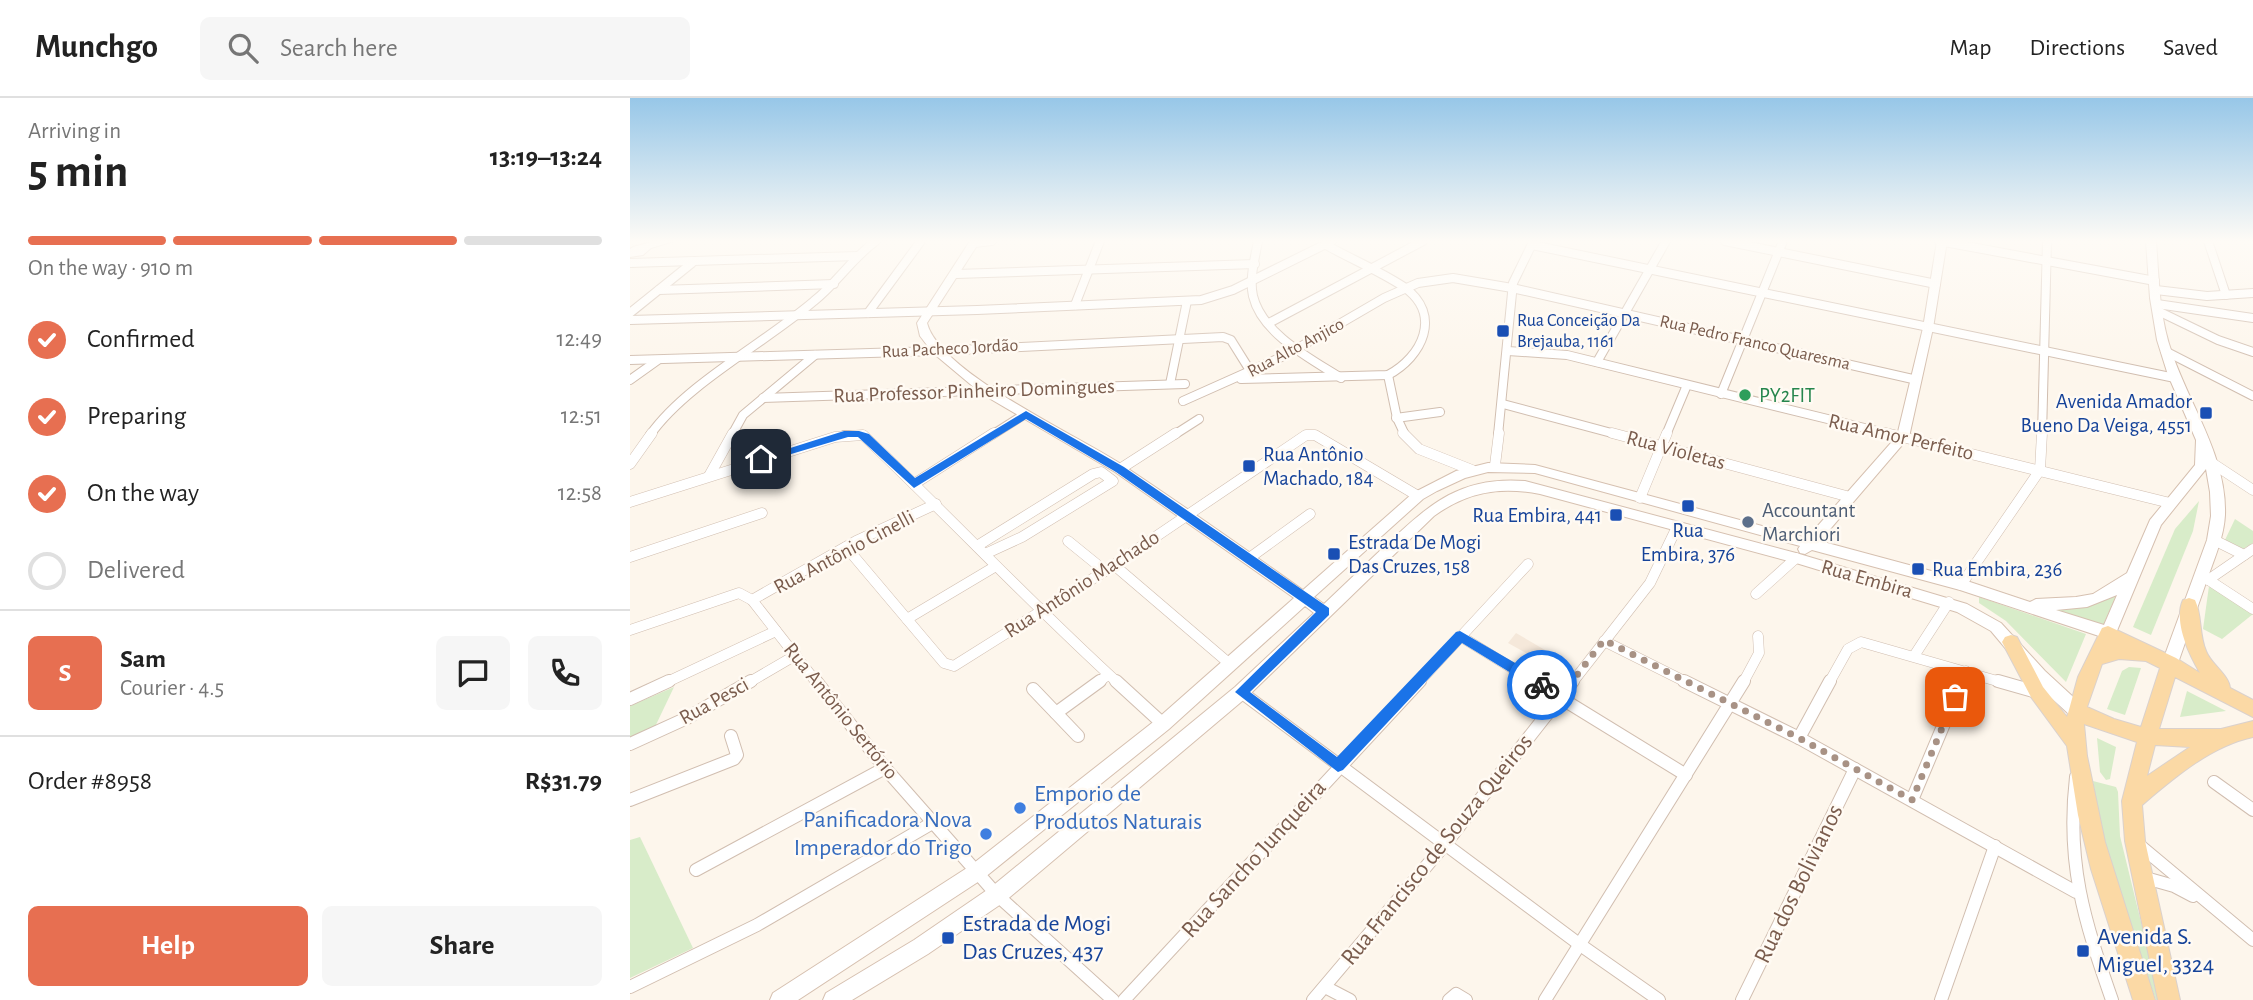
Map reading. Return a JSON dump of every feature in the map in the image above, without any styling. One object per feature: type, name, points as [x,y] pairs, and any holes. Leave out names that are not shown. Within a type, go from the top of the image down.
[{"type":"main road","points":[[833,1000],[921,947],[997,895],[1241,692],[1324,611],[1120,469],[986,391],[937,351],[922,331],[922,323],[949,283]]},
{"type":"main road","points":[[1796,558],[1903,436],[1936,284]]},
{"type":"main road","points":[[2155,285],[2165,351],[2212,464],[2218,520],[2205,578],[2189,604],[2147,738],[2132,801],[2135,841],[2169,1000]]},
{"type":"main road","points":[[2144,1000],[2100,866],[2077,750],[2077,711],[2095,659],[2149,534],[2170,503],[2198,471],[2202,461],[2201,442]]},
{"type":"main road","name":"Rua Embira","points":[[780,1000],[977,872],[1163,724],[1418,496],[1449,478],[1472,470],[1495,465],[1535,469],[1962,585],[2108,633]]},
{"type":"main road","name":"Rua Embira","points":[[1324,611],[1444,501],[1477,488],[1499,484],[1527,486],[1949,602],[1983,617],[2011,642],[2039,676],[2077,711]]},
{"type":"main road","points":[[2024,605],[2093,601],[2112,594],[2134,574]]},
{"type":"main road","points":[[2189,604],[2190,630],[2196,651],[2208,672],[2246,705]]},
{"type":"main road","points":[[2108,633],[2246,705]]},
{"type":"main road","points":[[2011,642],[2037,692],[2077,750]]},
{"type":"main road","points":[[2095,659],[2119,652],[2134,653],[2170,663]]},
{"type":"main road","points":[[2077,711],[2096,722],[2161,740],[2223,737],[2253,729]]},
{"type":"main road","points":[[2132,801],[2167,772],[2223,737]]},
{"type":"street","points":[[630,313],[667,283]]},
{"type":"street","points":[[868,313],[890,283]]},
{"type":"street","points":[[1075,305],[1084,283]]},
{"type":"street","points":[[630,320],[1188,301],[1224,294],[1246,283]]},
{"type":"street","points":[[1254,283],[1254,299],[1269,323],[1297,349],[1341,378]]},
{"type":"street","points":[[1269,323],[1344,283]]},
{"type":"street","points":[[1237,379],[1388,375],[1405,366],[1414,358],[1421,345],[1424,310],[1405,288],[1396,283]]},
{"type":"street","name":"Rua Alto Anjico","points":[[1183,401],[1237,379],[1297,349],[1417,283]]},
{"type":"street","name":"Rua Alto Anjico","points":[[1485,283],[1512,288]]},
{"type":"street","points":[[1495,465],[1514,283]]},
{"type":"street","points":[[1597,362],[1643,283]]},
{"type":"street","points":[[1714,283],[2175,378]]},
{"type":"street","points":[[1721,394],[1766,283]]},
{"type":"street","points":[[1932,283],[1936,284]]},
{"type":"street","points":[[1962,585],[2040,470],[2048,283]]},
{"type":"street","points":[[2146,283],[2207,296],[2253,293]]},
{"type":"street","points":[[2221,283],[2225,295]]},
{"type":"street","points":[[659,290],[834,284]]},
{"type":"street","points":[[630,464],[633,455],[668,413],[834,284]]},
{"type":"street","name":"Rua Pedro Franco Quaresma","points":[[1512,288],[1917,380]]},
{"type":"street","points":[[1170,384],[1188,301]]},
{"type":"street","points":[[2157,308],[2235,313],[2253,318]]},
{"type":"street","points":[[2157,308],[2218,340],[2253,352]]},
{"type":"street","name":"Rua Pacheco Jordão","points":[[630,360],[937,351],[1229,338],[1251,372]]},
{"type":"street","name":"Rua Amor Perfeito","points":[[1508,351],[1556,353],[1597,362],[2170,503]]},
{"type":"street","points":[[2165,351],[2253,396]]},
{"type":"street","points":[[709,476],[739,420],[816,355]]},
{"type":"street","points":[[630,380],[659,359]]},
{"type":"street","points":[[1388,375],[1402,436],[1410,445],[1472,470]]},
{"type":"street","name":"Rua Professor Pinheiro Domingues","points":[[763,398],[1185,384]]},
{"type":"street","points":[[1640,498],[1687,385]]},
{"type":"street","name":"Rua Violetas","points":[[1503,404],[1850,497]]},
{"type":"street","points":[[1396,418],[1440,412]]},
{"type":"street","name":"Rua Antônio Cinelli","points":[[914,484],[1026,415]]},
{"type":"street","points":[[1120,469],[1199,419]]},
{"type":"street","points":[[630,502],[848,433],[866,436],[1040,612],[1163,724]]},
{"type":"street","name":"Rua Antônio Machado","points":[[907,618],[944,663],[952,666],[961,664],[1302,438],[1312,434],[1418,496]]},
{"type":"street","points":[[2212,464],[2250,487]]},
{"type":"street","points":[[1101,472],[1113,481],[1022,537],[981,550],[1093,474],[1101,472]]},
{"type":"street","points":[[2214,484],[2227,481],[2250,487]]},
{"type":"street","name":"Rua Antônio Cinelli","points":[[752,600],[846,547],[936,504]]},
{"type":"street","points":[[630,557],[762,513]]},
{"type":"street","points":[[1248,559],[1310,514]]},
{"type":"street","name":"Rua Francisco de Souza Queiros","points":[[1313,1000],[1446,843],[1650,583],[1677,527]]},
{"type":"street","points":[[2214,540],[2248,552]]},
{"type":"street","points":[[1068,541],[1109,568],[1231,665]]},
{"type":"street","points":[[846,547],[907,618],[996,566]]},
{"type":"street","points":[[2248,552],[2205,578],[2253,609]]},
{"type":"street","points":[[1756,594],[1796,558]]},
{"type":"street","name":"Rua Sancho Junqueira","points":[[1124,1000],[1528,564]]},
{"type":"street","name":"Rua Antônio Sertório","points":[[630,630],[722,596],[739,593],[752,600],[885,768],[997,895],[1113,1000]]},
{"type":"street","points":[[1914,656],[1949,602]]},
{"type":"street","points":[[630,699],[776,631]]},
{"type":"street","points":[[1460,636],[1686,775]]},
{"type":"street","points":[[1545,1000],[1758,657],[1758,636]]},
{"type":"street","points":[[1604,640],[1799,738],[2076,892]]},
{"type":"street","points":[[1799,738],[1852,645],[1869,643],[2037,692]]},
{"type":"street","name":"Rua Pesci","points":[[630,744],[687,718],[796,655]]},
{"type":"street","points":[[1912,800],[1966,671]]},
{"type":"street","points":[[1056,713],[1108,676]]},
{"type":"street","points":[[1033,689],[1078,736]]},
{"type":"street","points":[[1241,692],[1579,944],[1659,1000]]},
{"type":"street","points":[[630,800],[734,759],[737,755],[731,736]]},
{"type":"street","points":[[2077,750],[2070,825],[2076,892],[2112,1000]]},
{"type":"street","points":[[696,870],[885,768]]},
{"type":"street","name":"Rua dos Bolivianos","points":[[1742,1000],[1856,769]]},
{"type":"street","points":[[2214,782],[2253,810]]},
{"type":"street","points":[[630,987],[757,925],[934,822]]},
{"type":"street","points":[[2135,841],[2253,940]]},
{"type":"street","points":[[1941,1000],[1995,846]]},
{"type":"street","points":[[2142,877],[2174,886],[2218,911]]},
{"type":"street","points":[[1325,987],[1350,1000]]},
{"type":"street","points":[[1450,1000],[1458,994],[1466,1000]]},
{"type":"shaded area","points":[[1516,633],[1569,664],[1562,673],[1508,643]]},
{"type":"green space","points":[[2199,501],[2193,531],[2151,635],[2133,627],[2175,529]]},
{"type":"green space","points":[[2235,519],[2253,531],[2253,543],[2243,549],[2225,540]]},
{"type":"green space","points":[[2124,577],[2102,628],[2024,603],[2083,602]]},
{"type":"green space","points":[[2209,586],[2253,614],[2222,639],[2203,629]]},
{"type":"green space","points":[[1979,597],[2086,634],[2066,682],[2006,621],[1979,603]]},
{"type":"green space","points":[[2129,667],[2141,668],[2125,715],[2107,709],[2122,671]]},
{"type":"green space","points":[[674,687],[653,731],[630,740],[630,706]]},
{"type":"green space","points":[[2187,691],[2226,711],[2180,717]]},
{"type":"green space","points":[[2097,738],[2116,747],[2110,779],[2106,780],[2100,772]]},
{"type":"green space","points":[[2093,781],[2116,787],[2118,792],[2120,836],[2160,1000],[2156,1000],[2106,858]]},
{"type":"green space","points":[[640,837],[693,948],[630,978],[630,840]]},
{"type":"way so far","points":[[1542,685],[1560,697],[1604,640],[1799,738],[1912,800],[1955,697]]},
{"type":"place","name":"Rua Conceição Da Brejauba, 1161","points":[[1503,331]]},
{"type":"place","name":"PY2FIT","points":[[1745,395]]},
{"type":"place","name":"Avenida Amador Bueno Da Veiga, 4551","points":[[2206,413]]},
{"type":"place","name":"Rua Antônio Machado, 184","points":[[1249,466]]},
{"type":"place","name":"Rua Embira, 376","points":[[1688,506]]},
{"type":"place","name":"Rua Embira, 441","points":[[1616,515]]},
{"type":"place","name":"Accountant Marchiori","points":[[1748,522]]},
{"type":"place","name":"Estrada De Mogi Das Cruzes, 158","points":[[1334,554]]},
{"type":"place","name":"Rua Embira, 236","points":[[1918,569]]},
{"type":"place","name":"Emporio de Produtos Naturais","points":[[1020,808]]},
{"type":"place","name":"Panificadora Nova Imperador do Trigo","points":[[986,834]]},
{"type":"place","name":"Estrada de Mogi Das Cruzes, 437","points":[[948,938]]},
{"type":"place","name":"Avenida S. Miguel, 3324","points":[[2083,951]]},
{"type":"route","points":[[761,459],[848,433],[859,434],[866,436],[914,484],[1026,415],[1120,469],[1324,611],[1241,692],[1338,766],[1460,636],[1542,685]]}]
